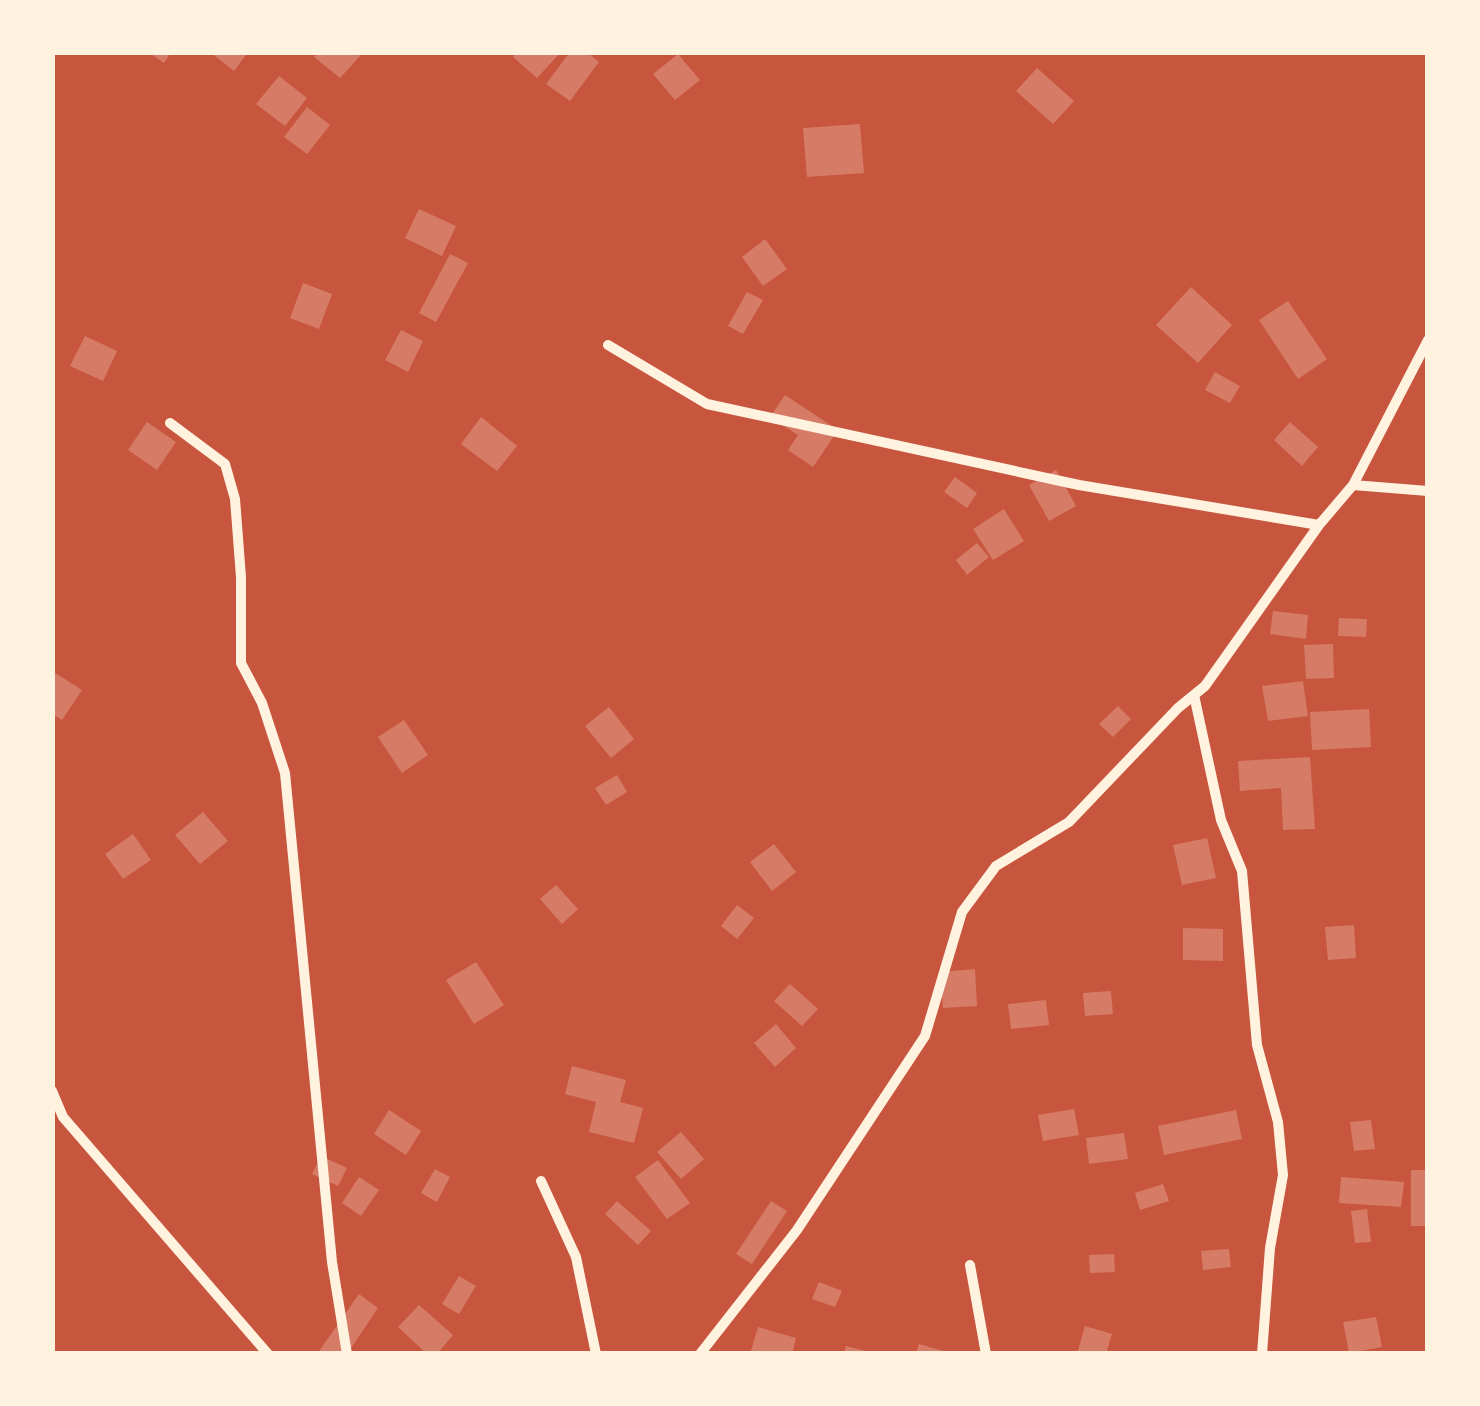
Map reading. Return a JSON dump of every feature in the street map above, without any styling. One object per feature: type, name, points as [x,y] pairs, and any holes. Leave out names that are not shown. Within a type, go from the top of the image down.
[{"type":"street","points":[[700,1354],[796,1230],[925,1036],[962,912],[996,866],[1070,822],[1206,686],[1318,525],[1354,485],[1428,340]]},
{"type":"street","points":[[608,345],[708,404],[1079,485],[1318,525]]},
{"type":"street","points":[[170,424],[225,464],[234,499],[241,663],[262,703],[285,773],[332,1262],[347,1354]]},
{"type":"street","points":[[1354,485],[1428,491]]},
{"type":"street","points":[[1194,695],[1221,820],[1242,871],[1257,1045],[1278,1122],[1282,1174],[1270,1248],[1262,1354]]},
{"type":"street","points":[[52,1091],[63,1117],[268,1354]]},
{"type":"street","points":[[541,1181],[576,1258],[596,1354]]},
{"type":"street","points":[[970,1265],[986,1354]]},
{"type":"building","points":[[148,52],[171,52],[164,63]]},
{"type":"building","points":[[210,52],[248,52],[234,71]]},
{"type":"building","points":[[318,52],[356,52],[360,56],[340,78],[314,57]]},
{"type":"building","points":[[517,52],[561,52],[537,78],[513,57]]},
{"type":"building","points":[[570,52],[587,52],[599,62],[570,101],[546,84]]},
{"type":"building","points":[[678,54],[700,80],[675,100],[653,74]]},
{"type":"building","points":[[1037,68],[1074,101],[1053,124],[1016,91]]},
{"type":"building","points":[[279,76],[307,98],[285,126],[256,104]]},
{"type":"building","points":[[307,107],[330,125],[307,154],[284,137]]},
{"type":"building","points":[[860,124],[864,173],[807,177],[803,128]]},
{"type":"building","points":[[419,209],[456,226],[442,256],[405,238]]},
{"type":"building","points":[[765,239],[787,269],[763,286],[742,257]]},
{"type":"building","points":[[450,254],[468,263],[436,322],[419,313]]},
{"type":"building","points":[[303,283],[332,294],[319,329],[290,318]]},
{"type":"building","points":[[1191,287],[1232,325],[1198,363],[1156,325]]},
{"type":"building","points":[[747,292],[763,300],[743,334],[728,326]]},
{"type":"building","points":[[1288,301],[1327,359],[1298,379],[1259,320]]},
{"type":"building","points":[[401,330],[423,341],[408,372],[385,360]]},
{"type":"building","points":[[85,336],[117,351],[103,381],[70,366]]},
{"type":"building","points":[[1215,372],[1240,386],[1230,403],[1205,390]]},
{"type":"building","points":[[785,395],[838,430],[813,467],[788,450],[798,435],[770,417]]},
{"type":"building","points":[[481,417],[517,446],[497,471],[461,444]]},
{"type":"building","points":[[147,422],[176,442],[157,470],[128,450]]},
{"type":"building","points":[[1290,422],[1318,447],[1302,466],[1274,440]]},
{"type":"building","points":[[1056,470],[1076,506],[1049,521],[1029,485]]},
{"type":"building","points":[[955,477],[977,493],[967,508],[944,492]]},
{"type":"building","points":[[1004,509],[1024,541],[993,560],[973,529]]},
{"type":"building","points":[[977,543],[989,557],[967,575],[956,560]]},
{"type":"building","points":[[1273,611],[1308,615],[1306,639],[1270,634]]},
{"type":"building","points":[[1339,618],[1367,619],[1366,637],[1338,636]]},
{"type":"building","points":[[1333,644],[1334,678],[1306,679],[1304,645]]},
{"type":"building","points":[[52,671],[82,690],[62,720],[52,714]]},
{"type":"building","points":[[1303,681],[1308,716],[1268,721],[1262,686]]},
{"type":"building","points":[[1118,706],[1131,719],[1113,737],[1099,724]]},
{"type":"building","points":[[609,707],[634,739],[611,758],[585,726]]},
{"type":"building","points":[[1369,709],[1371,747],[1312,750],[1310,712]]},
{"type":"building","points":[[404,720],[428,755],[402,773],[378,737]]},
{"type":"building","points":[[1310,757],[1315,829],[1283,830],[1281,788],[1240,791],[1238,761]]},
{"type":"building","points":[[617,775],[627,792],[606,805],[595,788]]},
{"type":"building","points":[[203,812],[228,841],[200,864],[175,835]]},
{"type":"building","points":[[133,834],[151,860],[123,879],[105,854]]},
{"type":"building","points":[[1207,838],[1216,878],[1182,885],[1173,845]]},
{"type":"building","points":[[774,844],[796,872],[772,891],[750,862]]},
{"type":"building","points":[[556,885],[578,909],[562,924],[540,899]]},
{"type":"building","points":[[737,905],[754,918],[737,939],[721,926]]},
{"type":"building","points":[[1354,925],[1356,958],[1328,960],[1325,927]]},
{"type":"building","points":[[1183,928],[1223,929],[1223,961],[1183,960]]},
{"type":"building","points":[[476,962],[504,1005],[474,1024],[446,980]]},
{"type":"building","points":[[975,969],[977,1006],[943,1008],[940,972]]},
{"type":"building","points":[[790,984],[818,1009],[802,1026],[774,1001]]},
{"type":"building","points":[[1111,991],[1113,1014],[1085,1016],[1083,993]]},
{"type":"building","points":[[1046,1000],[1049,1025],[1011,1029],[1008,1004]]},
{"type":"building","points":[[776,1024],[796,1048],[775,1067],[754,1043]]},
{"type":"building","points":[[572,1066],[626,1080],[620,1102],[643,1108],[634,1143],[589,1132],[596,1102],[565,1094]]},
{"type":"building","points":[[1074,1109],[1079,1135],[1043,1141],[1038,1115]]},
{"type":"building","points":[[389,1110],[421,1131],[406,1155],[374,1134]]},
{"type":"building","points":[[1236,1110],[1242,1139],[1164,1155],[1158,1126]]},
{"type":"building","points":[[1371,1120],[1375,1149],[1354,1151],[1350,1122]]},
{"type":"building","points":[[681,1132],[704,1159],[681,1179],[657,1152]]},
{"type":"building","points":[[1124,1133],[1128,1159],[1089,1164],[1086,1138]]},
{"type":"building","points":[[321,1156],[347,1168],[338,1186],[312,1174]]},
{"type":"building","points":[[658,1160],[690,1203],[667,1219],[635,1177]]},
{"type":"building","points":[[435,1169],[450,1177],[437,1202],[421,1193]]},
{"type":"building","points":[[1411,1170],[1428,1170],[1428,1226],[1411,1226]]},
{"type":"building","points":[[359,1177],[379,1190],[361,1216],[342,1203]]},
{"type":"building","points":[[1341,1177],[1404,1182],[1401,1207],[1339,1203]]},
{"type":"building","points":[[1163,1184],[1169,1201],[1140,1210],[1135,1193]]},
{"type":"building","points":[[617,1201],[651,1231],[638,1245],[605,1214]]},
{"type":"building","points":[[771,1201],[787,1211],[752,1264],[736,1254]]},
{"type":"building","points":[[1367,1209],[1371,1242],[1355,1243],[1351,1211]]},
{"type":"building","points":[[1229,1249],[1231,1267],[1203,1270],[1201,1251]]},
{"type":"building","points":[[1114,1254],[1115,1272],[1090,1273],[1089,1255]]},
{"type":"building","points":[[459,1276],[476,1286],[459,1314],[442,1304]]},
{"type":"building","points":[[819,1282],[842,1291],[835,1307],[812,1299]]},
{"type":"building","points":[[359,1294],[378,1308],[347,1354],[317,1354]]},
{"type":"building","points":[[419,1305],[453,1335],[437,1354],[427,1354],[398,1327]]},
{"type":"building","points":[[1376,1317],[1382,1347],[1349,1353],[1343,1322]]},
{"type":"building","points":[[1085,1326],[1112,1334],[1106,1354],[1077,1354]]},
{"type":"building","points":[[758,1327],[796,1338],[792,1354],[750,1354]]},
{"type":"building","points":[[919,1344],[947,1352],[916,1354]]},
{"type":"building","points":[[846,1346],[869,1352],[869,1354],[844,1354]]}]
